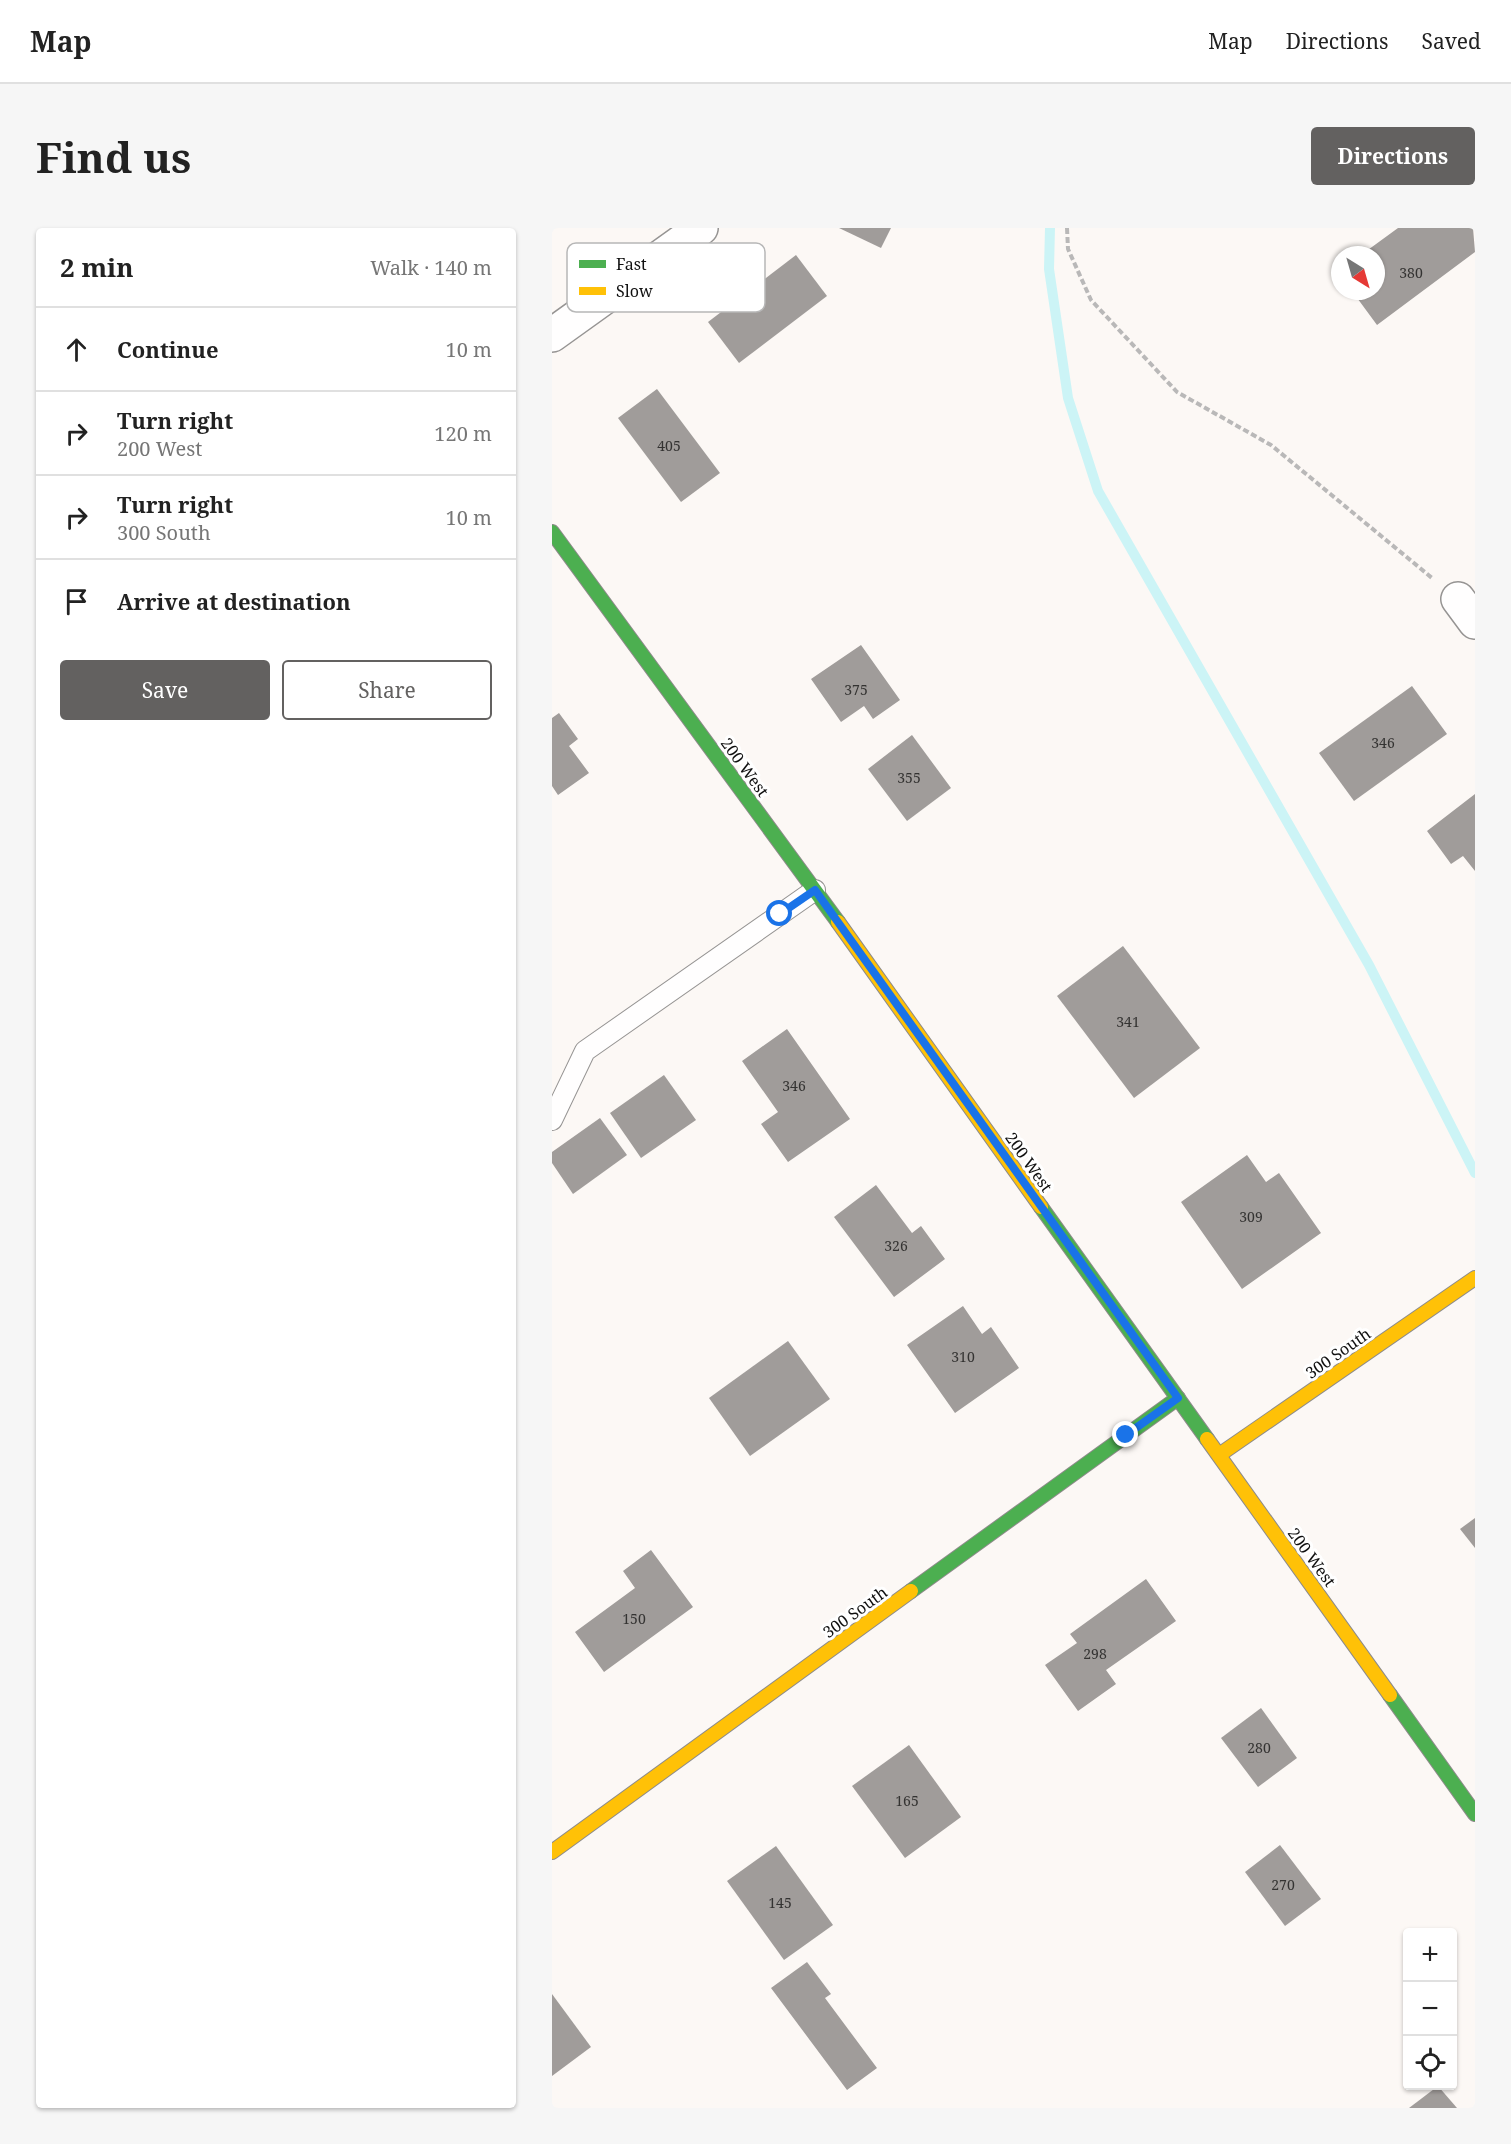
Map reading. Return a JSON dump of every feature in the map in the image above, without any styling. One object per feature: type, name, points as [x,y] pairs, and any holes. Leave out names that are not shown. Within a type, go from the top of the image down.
[{"type":"street","points":[[680,243],[701,228]]},
{"type":"street","points":[[552,335],[584,312]]},
{"type":"street","name":"200 West","points":[[554,540],[815,890],[1475,1814]]},
{"type":"street","name":"300 South","points":[[1219,1455],[1475,1278]]},
{"type":"street","name":"300 South","points":[[552,1852],[1178,1398]]},
{"type":"lane","points":[[552,1120],[585,1051],[815,890]]},
{"type":"path","points":[[1068,228],[1068,249],[1090,300],[1177,392],[1271,445],[1467,610]]},
{"type":"building","points":[[839,228],[891,228],[881,248]]},
{"type":"building","points":[[1398,228],[1473,228],[1475,252],[1377,325],[1359,300],[1385,300],[1385,246],[1373,246]]},
{"type":"building","points":[[796,255],[827,296],[739,363],[708,322],[721,312],[765,312],[765,279]]},
{"type":"building","points":[[657,389],[720,473],[681,502],[618,418]]},
{"type":"building","points":[[861,645],[900,700],[873,719],[864,706],[841,722],[811,679]]},
{"type":"building","points":[[1412,686],[1447,734],[1354,801],[1319,753]]},
{"type":"building","points":[[559,713],[578,739],[569,746],[589,773],[558,795],[552,786],[552,718]]},
{"type":"building","points":[[912,735],[951,788],[907,821],[868,769]]},
{"type":"building","points":[[1475,794],[1475,871],[1463,856],[1451,864],[1427,831]]},
{"type":"building","points":[[1123,946],[1200,1048],[1134,1098],[1057,996]]},
{"type":"building","points":[[787,1029],[850,1119],[788,1162],[761,1124],[778,1112],[742,1061]]},
{"type":"building","points":[[664,1075],[696,1120],[641,1158],[610,1113]]},
{"type":"building","points":[[600,1118],[627,1155],[573,1194],[552,1163],[552,1152]]},
{"type":"building","points":[[1247,1155],[1266,1182],[1279,1173],[1321,1233],[1242,1289],[1181,1202]]},
{"type":"building","points":[[876,1185],[912,1233],[921,1226],[945,1259],[894,1297],[834,1217]]},
{"type":"building","points":[[963,1306],[982,1334],[991,1327],[1019,1368],[955,1413],[907,1345]]},
{"type":"building","points":[[788,1341],[830,1399],[750,1456],[709,1398]]},
{"type":"building","points":[[1475,1518],[1475,1548],[1460,1529]]},
{"type":"building","points":[[651,1550],[693,1607],[604,1672],[575,1632],[635,1588],[623,1571]]},
{"type":"building","points":[[1146,1579],[1176,1621],[1106,1670],[1116,1684],[1078,1711],[1045,1665],[1077,1643],[1070,1634]]},
{"type":"building","points":[[1261,1708],[1297,1758],[1258,1787],[1221,1738]]},
{"type":"building","points":[[909,1745],[961,1817],[905,1858],[852,1786]]},
{"type":"building","points":[[1280,1845],[1321,1899],[1285,1926],[1245,1872]]},
{"type":"building","points":[[776,1846],[833,1925],[784,1960],[727,1881]]},
{"type":"building","points":[[807,1962],[831,1994],[825,1998],[877,2068],[847,2090],[771,1988]]},
{"type":"building","points":[[552,1994],[591,2047],[552,2076]]},
{"type":"building","points":[[1433,2090],[1441,2090],[1457,2108],[1409,2108]]},
{"type":"waterway","points":[[1050,228],[1049,269],[1068,398],[1098,491],[1369,965],[1475,1173]]},
{"type":"traffic: fast","points":[[552,532],[838,922]]},
{"type":"traffic: fast","points":[[1041,1207],[1207,1439]]},
{"type":"traffic: fast","points":[[911,1591],[1178,1398]]},
{"type":"traffic: fast","points":[[1390,1695],[1475,1814]]},
{"type":"traffic: slow","points":[[838,922],[1041,1207]]},
{"type":"traffic: slow","points":[[1219,1455],[1475,1278]]},
{"type":"traffic: slow","points":[[1207,1439],[1390,1695]]},
{"type":"traffic: slow","points":[[552,1852],[911,1591]]},
{"type":"route","points":[[780,914],[815,890],[1178,1398],[1126,1435]]}]
